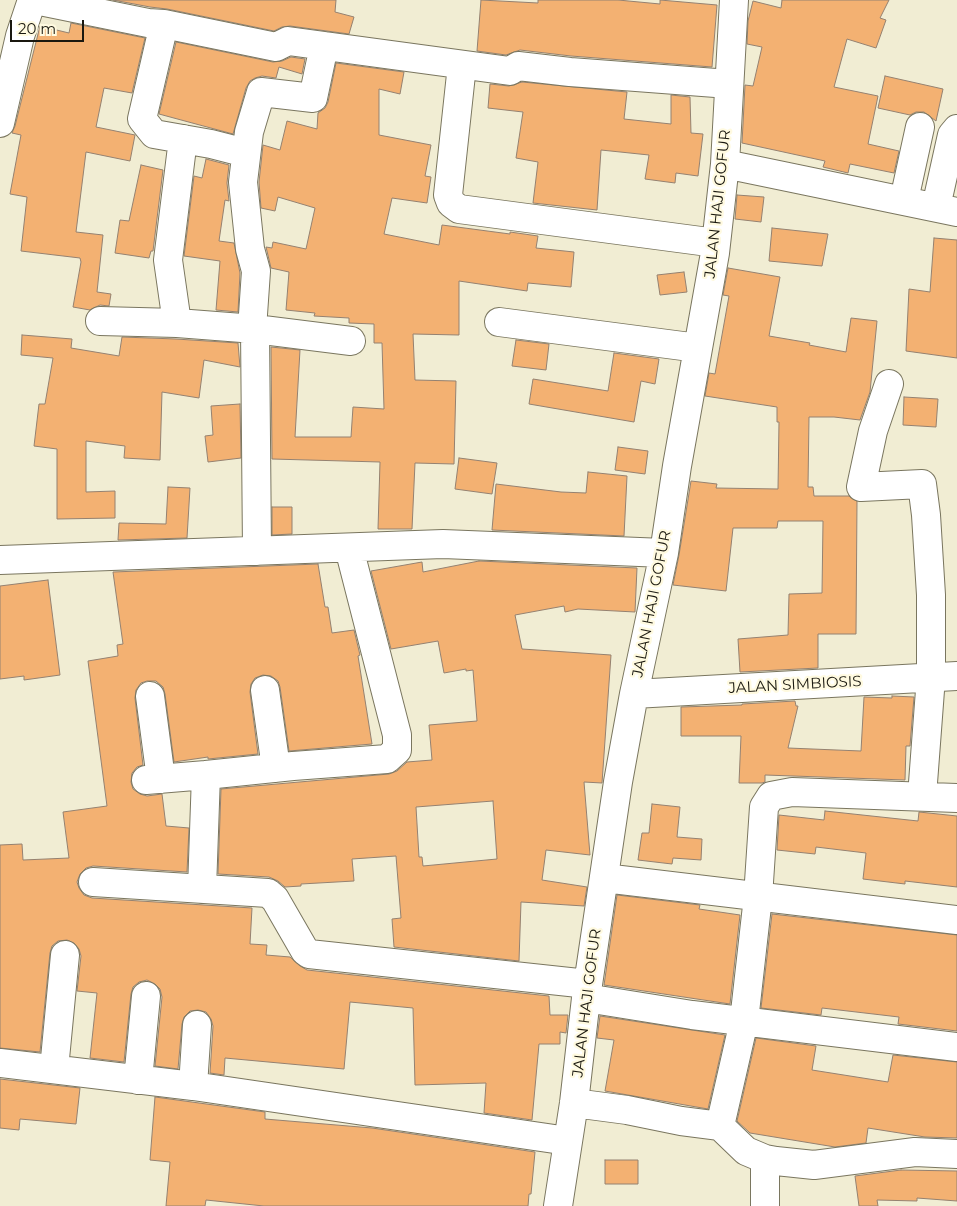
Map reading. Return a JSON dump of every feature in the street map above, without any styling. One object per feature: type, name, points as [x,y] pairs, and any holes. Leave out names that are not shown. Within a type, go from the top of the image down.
[{"type":"street","points":[[1,113],[20,36],[32,0]]},
{"type":"street","points":[[35,0],[276,47],[288,41],[510,71],[518,66],[570,72],[729,84]]},
{"type":"street","name":"JALAN HAJI GOFUR","points":[[558,1206],[618,782],[634,694],[664,553],[716,243],[725,164],[734,0]]},
{"type":"street","points":[[164,24],[142,119],[154,134],[211,144],[246,153]]},
{"type":"street","points":[[257,552],[254,329],[256,271],[250,249],[243,182],[246,153],[249,132],[261,92],[313,98],[324,46]]},
{"type":"street","points":[[462,65],[448,195],[451,203],[459,209],[716,243]]},
{"type":"street","points":[[904,200],[920,127]]},
{"type":"street","points":[[725,164],[947,210],[952,135],[957,129]]},
{"type":"street","points":[[177,323],[168,260],[183,139]]},
{"type":"street","points":[[100,321],[177,323],[254,329],[350,341]]},
{"type":"street","points":[[499,322],[698,348]]},
{"type":"street","points":[[889,384],[873,431],[861,487],[922,484],[932,595],[944,676],[922,796]]},
{"type":"street","points":[[0,560],[443,544],[664,553]]},
{"type":"street","points":[[150,696],[154,780],[388,758],[397,750],[397,735],[349,548]]},
{"type":"street","name":"JALAN SIMBIOSIS","points":[[634,694],[944,676]]},
{"type":"street","points":[[264,690],[276,768]]},
{"type":"street","points":[[202,889],[206,775]]},
{"type":"street","points":[[720,1126],[744,1021],[758,897],[764,807],[772,796],[792,792],[957,798]]},
{"type":"street","points":[[604,878],[957,920]]},
{"type":"street","points":[[92,882],[268,893],[275,899],[309,954],[587,991],[692,1015],[957,1047]]},
{"type":"street","points":[[54,1070],[65,955]]},
{"type":"street","points":[[138,1080],[146,996]]},
{"type":"street","points":[[193,1086],[197,1025]]},
{"type":"street","points":[[0,1063],[193,1086],[568,1140]]},
{"type":"street","points":[[574,1103],[720,1126],[746,1151],[771,1160],[814,1165],[915,1152],[957,1154]]},
{"type":"street","points":[[766,1206],[771,1160]]},
{"type":"building","points":[[113,0],[336,0],[335,12],[354,17],[349,34],[290,26],[274,31]]},
{"type":"building","points":[[481,0],[538,3],[538,0],[618,0],[660,4],[660,0],[717,5],[712,67],[520,50],[506,55],[477,51]]},
{"type":"building","points":[[782,0],[889,0],[880,18],[886,20],[876,48],[847,39],[834,87],[878,96],[868,144],[899,151],[894,173],[850,164],[848,173],[823,167],[825,161],[742,143],[745,85],[753,86],[762,47],[747,44],[748,21],[753,1],[781,8]]},
{"type":"building","points":[[71,23],[145,38],[132,93],[104,88],[96,127],[135,135],[130,161],[86,152],[76,232],[103,235],[97,292],[111,294],[109,306],[100,305],[90,310],[73,307],[81,262],[80,258],[21,251],[27,197],[10,194],[21,135],[12,133],[40,26],[69,33]]},
{"type":"building","points":[[176,42],[273,62],[291,57],[305,59],[302,74],[279,67],[276,78],[262,76],[250,81],[246,88],[233,134],[159,114]]},
{"type":"building","points":[[336,63],[404,72],[400,94],[379,89],[379,135],[431,145],[425,176],[431,177],[427,203],[392,198],[384,234],[439,245],[442,225],[538,236],[536,248],[574,252],[571,287],[528,283],[527,291],[459,281],[459,335],[413,334],[415,380],[456,381],[454,464],[415,463],[412,529],[378,529],[380,462],[272,459],[271,347],[300,350],[295,437],[351,437],[353,407],[384,409],[382,343],[374,343],[374,324],[349,323],[349,318],[314,316],[315,313],[286,310],[289,272],[271,268],[266,247],[272,248],[273,242],[306,249],[315,208],[278,197],[275,211],[261,208],[259,182],[263,145],[280,150],[287,121],[317,129],[318,113],[325,108],[328,102]]},
{"type":"building","points":[[885,76],[943,89],[936,121],[924,112],[916,112],[910,115],[878,108]]},
{"type":"building","points":[[522,82],[627,92],[624,119],[671,124],[671,95],[690,97],[691,133],[703,134],[698,176],[676,173],[675,183],[645,179],[649,155],[601,150],[597,210],[533,203],[538,162],[516,158],[523,112],[488,108],[490,84],[509,86]]},
{"type":"building","points":[[206,159],[229,165],[227,183],[229,201],[225,200],[219,241],[234,243],[240,273],[238,312],[216,310],[220,261],[184,256],[194,176],[202,178]]},
{"type":"building","points":[[141,165],[163,170],[153,251],[151,251],[149,258],[115,253],[120,220],[129,221]]},
{"type":"building","points":[[737,195],[764,197],[761,222],[735,219]]},
{"type":"building","points":[[772,228],[828,234],[822,266],[769,261]]},
{"type":"building","points":[[934,238],[957,240],[957,358],[906,351],[909,289],[930,292]]},
{"type":"building","points":[[728,268],[780,277],[769,336],[846,352],[851,318],[877,321],[870,392],[860,420],[809,417],[808,487],[813,487],[814,496],[849,496],[857,501],[856,634],[818,634],[818,668],[740,672],[738,639],[788,635],[789,594],[822,593],[823,521],[778,521],[777,528],[733,528],[726,591],[673,585],[691,481],[717,484],[716,488],[778,489],[779,422],[777,422],[777,407],[705,396],[709,373],[715,374],[729,296],[723,295]]},
{"type":"building","points":[[684,272],[687,292],[660,295],[657,275]]},
{"type":"building","points":[[22,335],[72,339],[71,348],[119,356],[122,337],[238,343],[240,367],[204,360],[199,398],[162,392],[160,460],[124,458],[125,446],[86,441],[86,492],[115,491],[115,518],[57,519],[57,449],[34,446],[39,404],[45,404],[53,358],[21,355]]},
{"type":"building","points":[[516,340],[549,344],[546,370],[512,366]]},
{"type":"building","points":[[614,353],[659,359],[655,384],[641,381],[634,422],[529,404],[533,379],[608,391]]},
{"type":"building","points":[[904,397],[938,399],[936,427],[903,425]]},
{"type":"building","points":[[240,404],[241,458],[208,462],[205,436],[213,435],[211,406]]},
{"type":"building","points":[[618,447],[648,451],[645,474],[615,470]]},
{"type":"building","points":[[459,458],[497,463],[492,494],[455,489]]},
{"type":"building","points":[[588,472],[627,476],[624,536],[492,530],[496,484],[586,493]]},
{"type":"building","points":[[168,487],[190,488],[187,538],[118,540],[119,523],[166,524]]},
{"type":"building","points":[[272,507],[292,507],[292,534],[272,535]]},
{"type":"building","points":[[479,561],[637,568],[635,612],[578,609],[565,612],[564,606],[515,615],[522,649],[611,655],[602,783],[584,782],[590,855],[546,850],[542,880],[587,887],[584,906],[521,902],[519,961],[394,947],[392,919],[401,918],[396,856],[352,859],[354,881],[301,884],[301,886],[285,887],[269,877],[218,874],[221,789],[389,774],[397,771],[407,762],[432,760],[429,725],[477,721],[473,670],[466,671],[466,669],[444,673],[438,641],[391,649],[371,571],[422,562],[423,572]],"holes":[[[493,801],[497,859],[423,866],[422,857],[419,857],[416,807]]]},
{"type":"building","points":[[318,564],[325,607],[328,607],[332,633],[354,630],[360,655],[358,656],[372,744],[289,751],[278,681],[271,676],[263,675],[255,678],[251,684],[250,692],[258,754],[208,759],[208,757],[174,762],[163,687],[156,681],[141,683],[136,690],[135,698],[143,765],[137,767],[132,773],[131,782],[133,789],[140,794],[147,796],[162,794],[166,826],[189,828],[187,872],[93,866],[86,868],[80,874],[77,882],[79,888],[84,895],[92,898],[252,908],[250,944],[267,945],[266,955],[290,957],[307,970],[549,996],[550,1015],[568,1015],[566,1033],[560,1032],[560,1044],[539,1044],[532,1120],[484,1113],[486,1083],[415,1085],[413,1008],[350,1002],[344,1069],[225,1058],[224,1075],[210,1073],[213,1026],[206,1012],[198,1010],[190,1011],[184,1017],[178,1069],[155,1066],[162,997],[160,989],[147,980],[139,982],[133,987],[131,994],[124,1062],[90,1058],[97,993],[77,991],[81,956],[79,949],[74,943],[67,940],[58,941],[52,946],[50,953],[40,1052],[0,1048],[0,845],[22,844],[23,860],[69,858],[63,812],[107,806],[88,661],[118,656],[117,645],[123,644],[113,572]]},
{"type":"building","points":[[48,580],[60,675],[24,680],[24,676],[0,679],[0,586]]},
{"type":"building","points":[[892,696],[914,697],[910,746],[906,746],[905,780],[765,775],[765,782],[762,783],[739,783],[741,736],[681,736],[681,707],[795,701],[796,706],[798,706],[788,748],[861,751],[864,697],[892,698]]},
{"type":"building","points":[[652,804],[680,807],[677,837],[702,839],[701,860],[673,858],[672,864],[638,860],[642,833],[649,833]]},
{"type":"building","points":[[825,811],[918,821],[919,812],[957,816],[957,887],[905,881],[905,884],[863,879],[866,853],[816,847],[815,854],[777,850],[779,815],[824,820]]},
{"type":"building","points":[[617,895],[700,905],[699,909],[740,915],[730,1004],[604,985]]},
{"type":"building","points":[[772,914],[957,935],[957,1031],[898,1024],[899,1017],[822,1008],[821,1015],[761,1008]]},
{"type":"building","points":[[600,1016],[725,1035],[708,1109],[605,1091],[614,1040],[597,1038]]},
{"type":"building","points":[[756,1038],[816,1046],[812,1070],[888,1082],[893,1055],[957,1062],[957,1138],[925,1137],[868,1128],[866,1143],[835,1147],[750,1133],[737,1121]]},
{"type":"building","points":[[0,1079],[80,1088],[76,1124],[20,1119],[19,1130],[0,1128]]},
{"type":"building","points":[[155,1097],[265,1112],[265,1119],[372,1128],[535,1152],[528,1206],[264,1206],[206,1200],[205,1206],[166,1206],[170,1162],[150,1160]]},
{"type":"building","points":[[605,1160],[638,1160],[638,1184],[605,1184]]},
{"type":"building","points":[[901,1170],[957,1171],[957,1201],[917,1198],[917,1201],[877,1200],[878,1206],[859,1206],[855,1176]]}]
